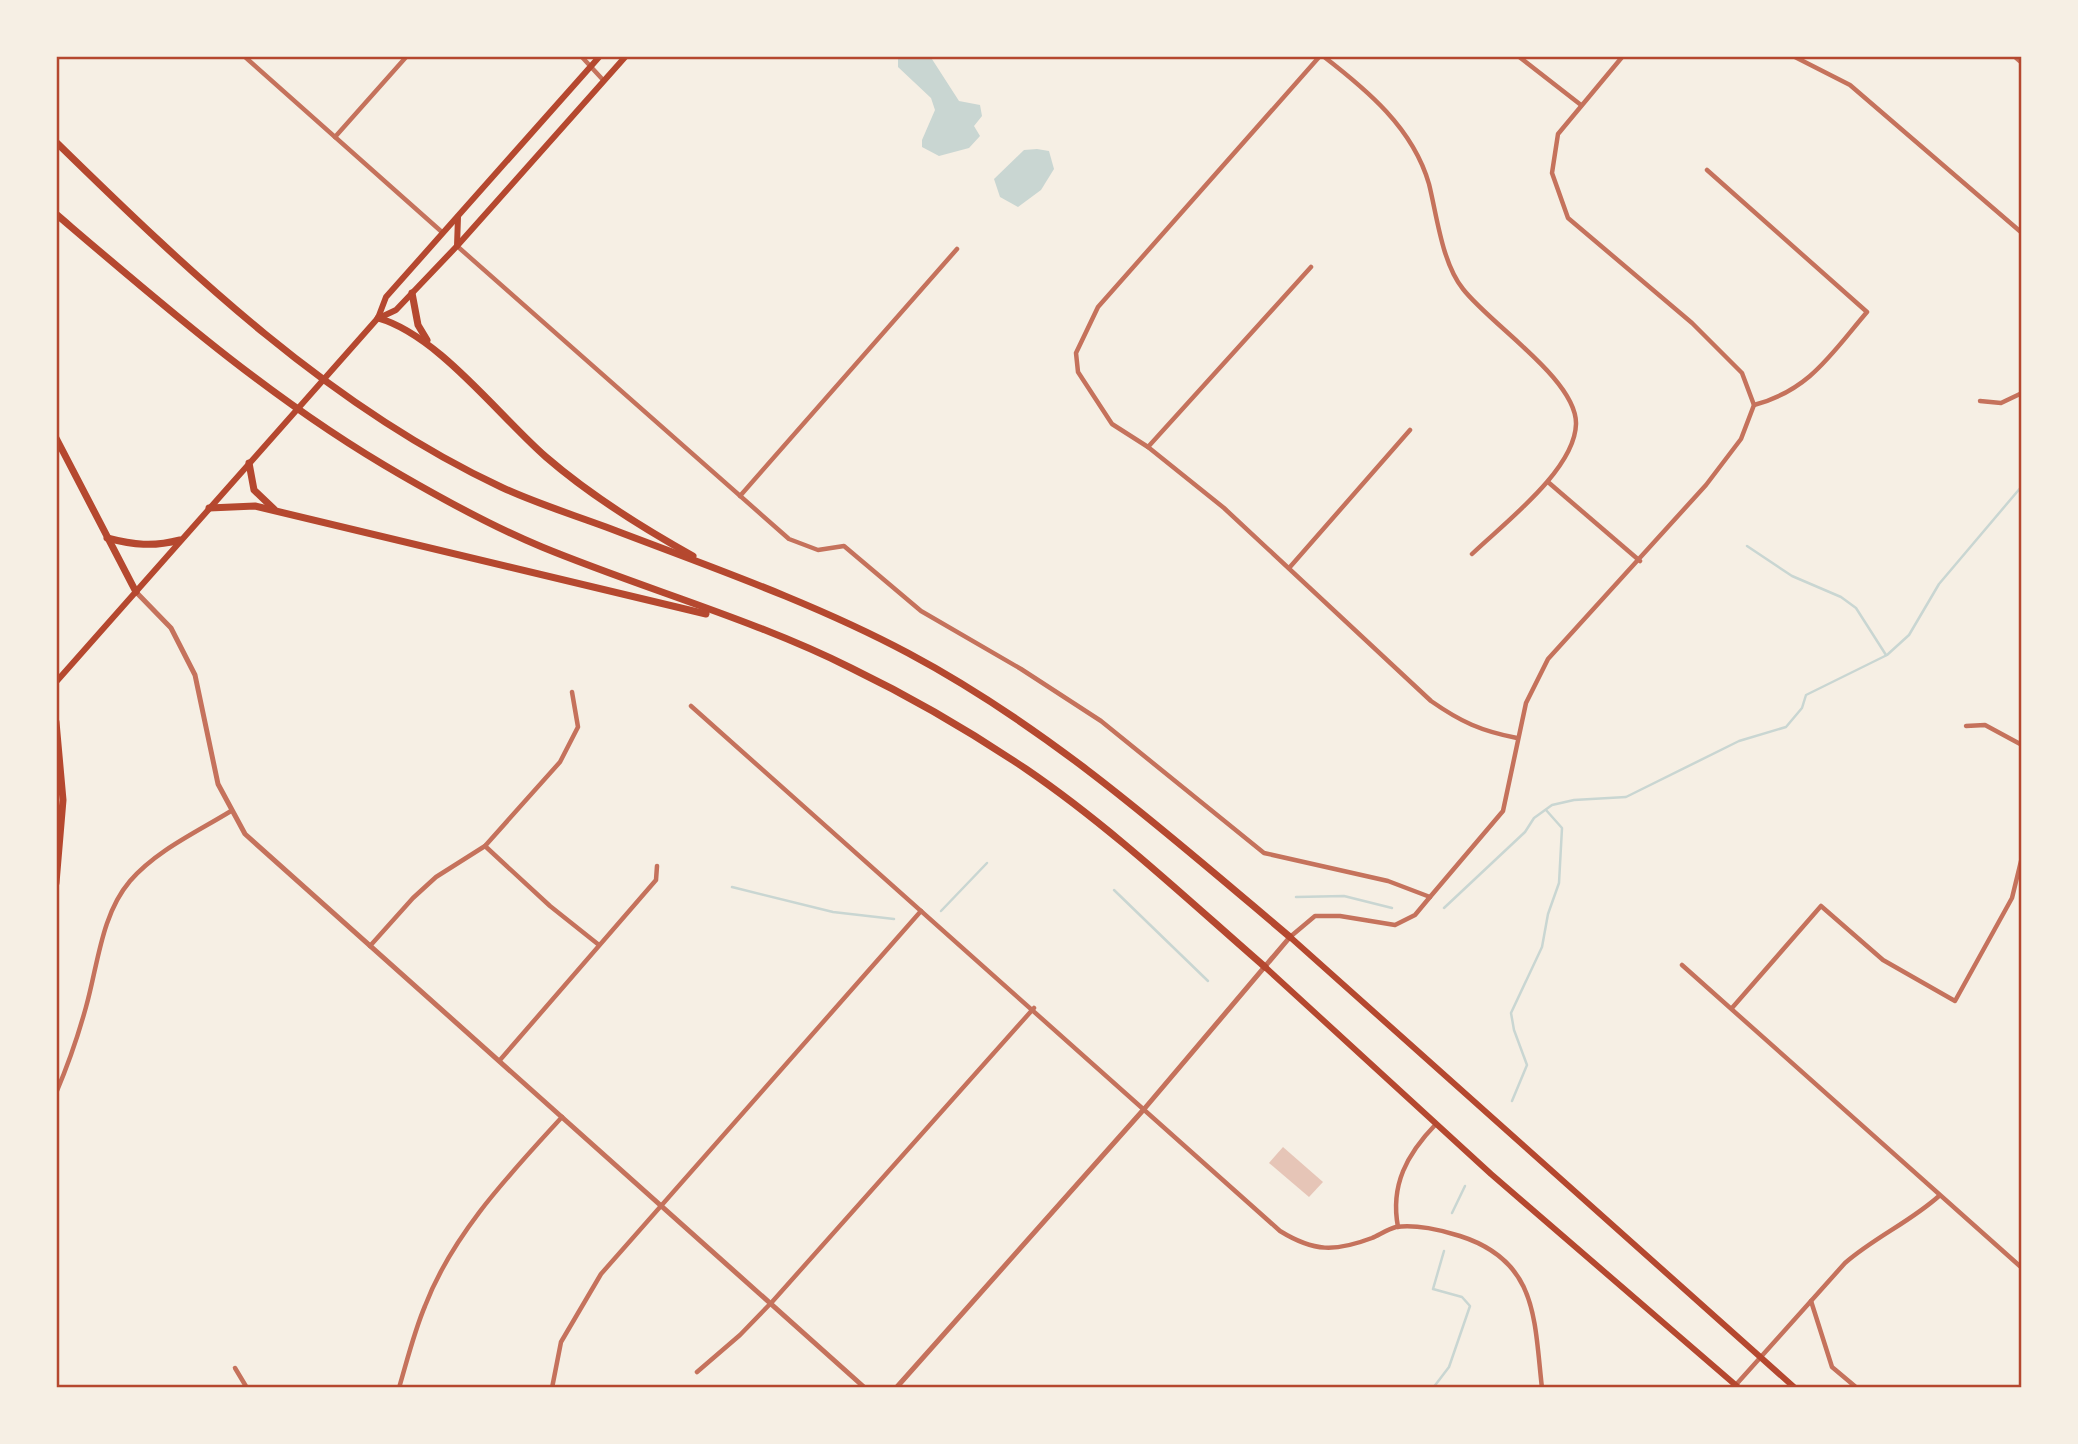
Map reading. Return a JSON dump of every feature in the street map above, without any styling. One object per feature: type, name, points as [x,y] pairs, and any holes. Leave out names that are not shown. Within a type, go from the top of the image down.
[{"type":"highway","points":[[56,142],[159,244],[296,358],[365,410],[431,450],[503,488],[823,611],[909,653],[986,699],[1109,785],[1290,937]]},
{"type":"highway","points":[[56,214],[255,379],[341,439],[399,475],[538,545],[849,666],[1027,769],[1139,857],[1265,967]]},
{"type":"highway","points":[[412,293],[418,325],[429,344]]},
{"type":"highway","points":[[378,318],[399,324],[429,344],[510,425],[583,488],[649,531],[715,569]]},
{"type":"highway","points":[[56,438],[136,592]]},
{"type":"highway","points":[[249,463],[254,490],[276,511]]},
{"type":"highway","points":[[209,508],[255,506],[745,624]]},
{"type":"highway","points":[[107,538],[134,545],[155,546],[180,540]]},
{"type":"highway","points":[[56,722],[63,800],[56,883]]},
{"type":"main road","points":[[56,682],[378,318],[386,297],[600,56]]},
{"type":"main road","points":[[378,318],[396,310],[457,246],[626,56]]},
{"type":"main road","points":[[457,246],[459,215]]},
{"type":"main road","points":[[1290,937],[1795,1388]]},
{"type":"main road","points":[[1265,967],[1436,1124],[1736,1387]]},
{"type":"street","points":[[244,56],[443,233]]},
{"type":"street","points":[[335,137],[407,56]]},
{"type":"street","points":[[581,56],[604,82]]},
{"type":"street","points":[[1472,554],[1548,482],[1567,452],[1576,425],[1569,395],[1562,385],[1478,308],[1460,286],[1450,261],[1428,180],[1412,144],[1391,114],[1321,56],[1098,306],[1076,353],[1078,372],[1112,424],[1148,447],[1290,567],[1431,701],[1460,721],[1489,732],[1517,738]]},
{"type":"street","points":[[1518,56],[1581,105]]},
{"type":"street","points":[[896,1388],[1145,1108],[1290,937],[1315,916],[1340,916],[1395,925],[1415,915],[1503,811],[1526,703],[1548,659],[1640,561],[1741,439],[1754,405],[1742,373],[1692,323],[1568,218],[1552,173],[1558,134],[1623,56]]},
{"type":"street","points":[[1793,56],[1850,85],[2022,233]]},
{"type":"street","points":[[2014,56],[2022,63]]},
{"type":"street","points":[[1707,170],[1867,312],[1811,377],[1782,398],[1754,405]]},
{"type":"street","points":[[457,246],[789,540],[818,550],[844,546],[921,611],[1021,668],[1101,720],[1264,853],[1388,881],[1430,897]]},
{"type":"street","points":[[740,496],[957,249]]},
{"type":"street","points":[[1148,447],[1311,267]]},
{"type":"street","points":[[1980,401],[2001,403],[2022,393]]},
{"type":"street","points":[[1290,567],[1410,430]]},
{"type":"street","points":[[1548,482],[1640,561]]},
{"type":"street","points":[[136,592],[171,628],[195,675],[210,756],[231,811],[245,834],[664,1205],[865,1388]]},
{"type":"street","points":[[370,946],[413,898],[436,877],[485,846],[560,762],[578,727],[572,692]]},
{"type":"street","points":[[691,706],[1034,1008],[1280,1231],[1304,1246],[1322,1248],[1350,1247],[1398,1227],[1443,1230],[1488,1247],[1507,1262],[1525,1283],[1534,1313],[1542,1388]]},
{"type":"street","points":[[1966,726],[1985,725],[2022,745]]},
{"type":"street","points":[[56,1093],[74,1047],[108,918],[118,897],[131,880],[159,854],[231,811]]},
{"type":"street","points":[[485,846],[550,906],[599,945]]},
{"type":"street","points":[[1732,1008],[1821,906],[1882,960],[1955,1001],[2012,898],[2022,857]]},
{"type":"street","points":[[500,1060],[656,880],[657,866]]},
{"type":"street","points":[[552,1388],[561,1342],[601,1274],[921,911]]},
{"type":"street","points":[[1682,965],[2022,1268]]},
{"type":"street","points":[[697,1372],[740,1335],[772,1302],[1034,1008]]},
{"type":"street","points":[[399,1388],[425,1305],[460,1240],[505,1180],[562,1117]]},
{"type":"street","points":[[1398,1227],[1394,1208],[1402,1169],[1419,1142],[1436,1124]]},
{"type":"street","points":[[1736,1387],[1811,1301],[1866,1244],[1908,1220],[1940,1196]]},
{"type":"street","points":[[1811,1301],[1832,1367],[1857,1388]]},
{"type":"street","points":[[235,1368],[247,1388]]},
{"type":"shaded area","points":[[898,56],[930,56],[959,101],[980,105],[982,116],[974,126],[980,136],[969,148],[939,156],[922,147],[922,140],[935,110],[931,98],[898,67]]},
{"type":"shaded area","points":[[1024,150],[1049,151],[1054,169],[1041,190],[1018,207],[1000,197],[994,179]]},
{"type":"building","points":[[1283,1147],[1323,1182],[1309,1197],[1269,1163]]},
{"type":"waterway","points":[[1444,908],[1525,832],[1534,818],[1552,805],[1574,800],[1626,797],[1739,741],[1786,727],[1802,708],[1806,695],[1887,655],[1909,635],[1939,584],[2022,486]]},
{"type":"waterway","points":[[1747,546],[1792,576],[1841,597],[1856,608],[1886,655]]},
{"type":"waterway","points":[[1512,1101],[1527,1065],[1514,1030],[1511,1013],[1542,947],[1548,914],[1559,883],[1562,828],[1546,810]]},
{"type":"waterway","points":[[941,911],[987,863]]},
{"type":"waterway","points":[[732,887],[833,912],[894,919]]},
{"type":"waterway","points":[[1114,890],[1208,981]]},
{"type":"waterway","points":[[1296,897],[1344,896],[1392,908]]},
{"type":"waterway","points":[[1452,1213],[1465,1186]]},
{"type":"waterway","points":[[1433,1388],[1449,1367],[1470,1306],[1462,1297],[1433,1289],[1444,1251]]}]
